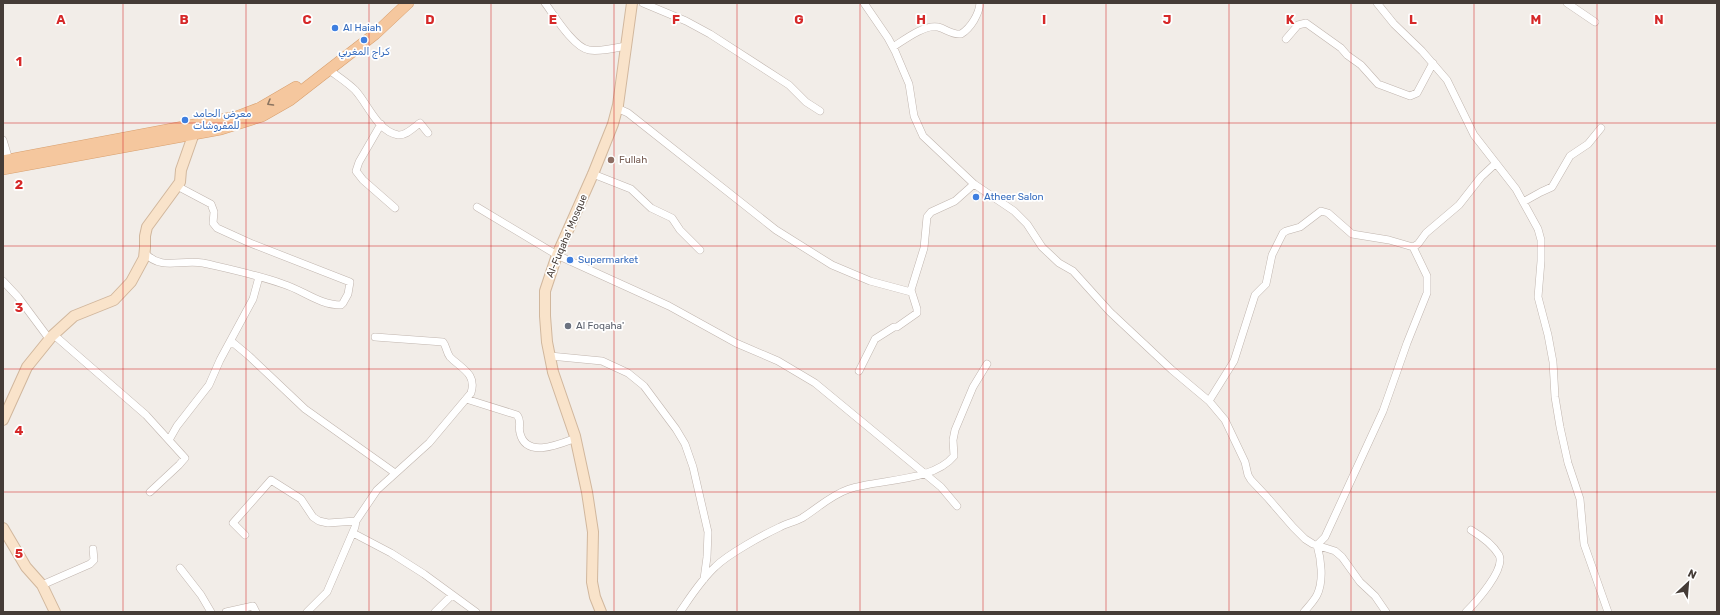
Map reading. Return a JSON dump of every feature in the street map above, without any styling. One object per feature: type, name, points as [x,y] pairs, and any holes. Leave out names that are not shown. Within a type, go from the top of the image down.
[{"type":"main road","points":[[5,163],[194,133],[232,126],[262,116],[281,106],[374,34],[408,3]]},
{"type":"main road","points":[[5,163],[236,117],[260,108],[328,69]]},
{"type":"street","points":[[545,3],[580,46],[588,50],[626,46]]},
{"type":"street","name":"Al-Fuqaha' Mosque","points":[[601,612],[595,597],[592,582],[593,532],[587,492],[576,438],[553,372],[545,316],[545,291],[557,254],[593,174],[613,124],[617,108],[632,3]]},
{"type":"street","points":[[643,3],[680,18],[710,34],[789,85],[806,102],[820,111]]},
{"type":"street","points":[[864,3],[893,47],[909,84],[914,116],[923,136],[974,184],[1014,210],[1027,224],[1042,247],[1059,262],[1073,271],[1110,312],[1166,364],[1209,401],[1224,420],[1245,462],[1248,475],[1251,480],[1267,496],[1293,527],[1305,538],[1317,545],[1335,551],[1342,557],[1360,582],[1375,596],[1386,612]]},
{"type":"street","points":[[893,47],[918,32],[930,27],[938,27],[961,34],[974,20],[979,10],[980,3]]},
{"type":"street","points":[[1377,3],[1394,24],[1433,63],[1447,80],[1474,135],[1516,188],[1540,234],[1541,261],[1538,297],[1553,362],[1555,398],[1560,427],[1568,463],[1580,499],[1584,544],[1608,612]]},
{"type":"street","points":[[1567,3],[1595,22]]},
{"type":"street","points":[[1286,39],[1299,24],[1306,23],[1341,48],[1347,55],[1361,65],[1378,84],[1409,96],[1414,96],[1417,93],[1433,63]]},
{"type":"street","points":[[328,69],[354,89],[388,130],[399,135],[406,133],[420,123],[428,133]]},
{"type":"street","points":[[617,108],[628,113],[776,230],[832,265],[870,281],[911,292]]},
{"type":"street","points":[[382,124],[359,162],[356,171],[363,180],[395,208]]},
{"type":"street","points":[[1523,202],[1540,192],[1551,188],[1570,156],[1588,144],[1601,128]]},
{"type":"street","points":[[3,420],[27,367],[52,338],[74,316],[114,300],[119,296],[136,274],[145,253],[145,236],[147,227],[181,179],[181,170],[194,133]]},
{"type":"street","points":[[3,140],[5,163]]},
{"type":"street","points":[[1413,247],[1418,244],[1426,233],[1459,205],[1481,177],[1496,163]]},
{"type":"street","points":[[593,174],[631,189],[651,208],[672,218],[680,230],[700,250]]},
{"type":"street","points":[[859,372],[877,337],[894,327],[897,327],[917,313],[916,303],[911,292],[924,248],[926,221],[928,215],[933,211],[955,201],[974,184]]},
{"type":"street","points":[[145,253],[151,260],[158,263],[200,263],[259,277],[284,284],[320,301],[340,306],[346,299],[350,282],[250,243],[217,228],[213,223],[214,212],[211,204],[177,186]]},
{"type":"street","points":[[476,207],[557,254],[669,306],[736,343],[778,361],[815,383],[941,487],[957,506]]},
{"type":"street","points":[[1209,401],[1234,361],[1255,295],[1266,284],[1272,255],[1283,233],[1300,227],[1321,211],[1328,213],[1352,234],[1384,238],[1413,247],[1427,276],[1427,293],[1407,343],[1383,411],[1325,537],[1317,545]]},
{"type":"street","points":[[169,440],[177,426],[209,385],[230,341],[253,299],[259,277]]},
{"type":"street","points":[[3,281],[52,338],[146,415],[185,458],[179,466],[150,492]]},
{"type":"street","points":[[307,612],[327,592],[353,533],[356,521],[377,490],[429,443],[471,393],[473,382],[466,371],[448,354],[447,347],[443,342],[375,337]]},
{"type":"street","points":[[230,341],[249,356],[304,409],[396,473]]},
{"type":"street","points":[[550,356],[602,360],[628,373],[644,386],[676,429],[685,444],[693,467],[708,532],[704,580]]},
{"type":"street","points":[[680,612],[716,566],[736,552],[780,526],[802,518],[832,496],[848,489],[863,485],[904,479],[946,464],[954,456],[953,440],[955,430],[973,387],[987,364]]},
{"type":"street","points":[[466,399],[517,415],[520,421],[520,434],[522,438],[525,442],[534,447],[552,447],[576,438]]},
{"type":"street","points":[[245,536],[233,523],[272,480],[301,499],[313,517],[319,521],[328,523],[356,521]]},
{"type":"street","points":[[3,528],[26,567],[42,585],[55,612]]},
{"type":"street","points":[[1466,612],[1483,593],[1495,575],[1500,559],[1498,554],[1491,546],[1472,530]]},
{"type":"street","points":[[353,533],[391,553],[424,574],[476,612]]},
{"type":"street","points":[[1304,612],[1315,598],[1319,590],[1321,565],[1317,545]]},
{"type":"street","points":[[42,585],[90,564],[94,560],[93,549]]},
{"type":"street","points":[[180,568],[201,595],[211,612]]},
{"type":"street","points":[[435,612],[452,595]]},
{"type":"street","points":[[226,612],[254,606],[256,612]]},
{"type":"place","name":"Al Haiah","points":[[335,28]]},
{"type":"place","name":"كراج المغربي","points":[[364,40]]},
{"type":"place","name":"معرض الحامد للمفروشات","points":[[185,120]]},
{"type":"place","name":"Fullah","points":[[611,160]]},
{"type":"place","name":"Atheer Salon","points":[[976,197]]},
{"type":"place","name":"Supermarket","points":[[570,260]]},
{"type":"place","name":"Al Foqaha'","points":[[568,326]]}]
